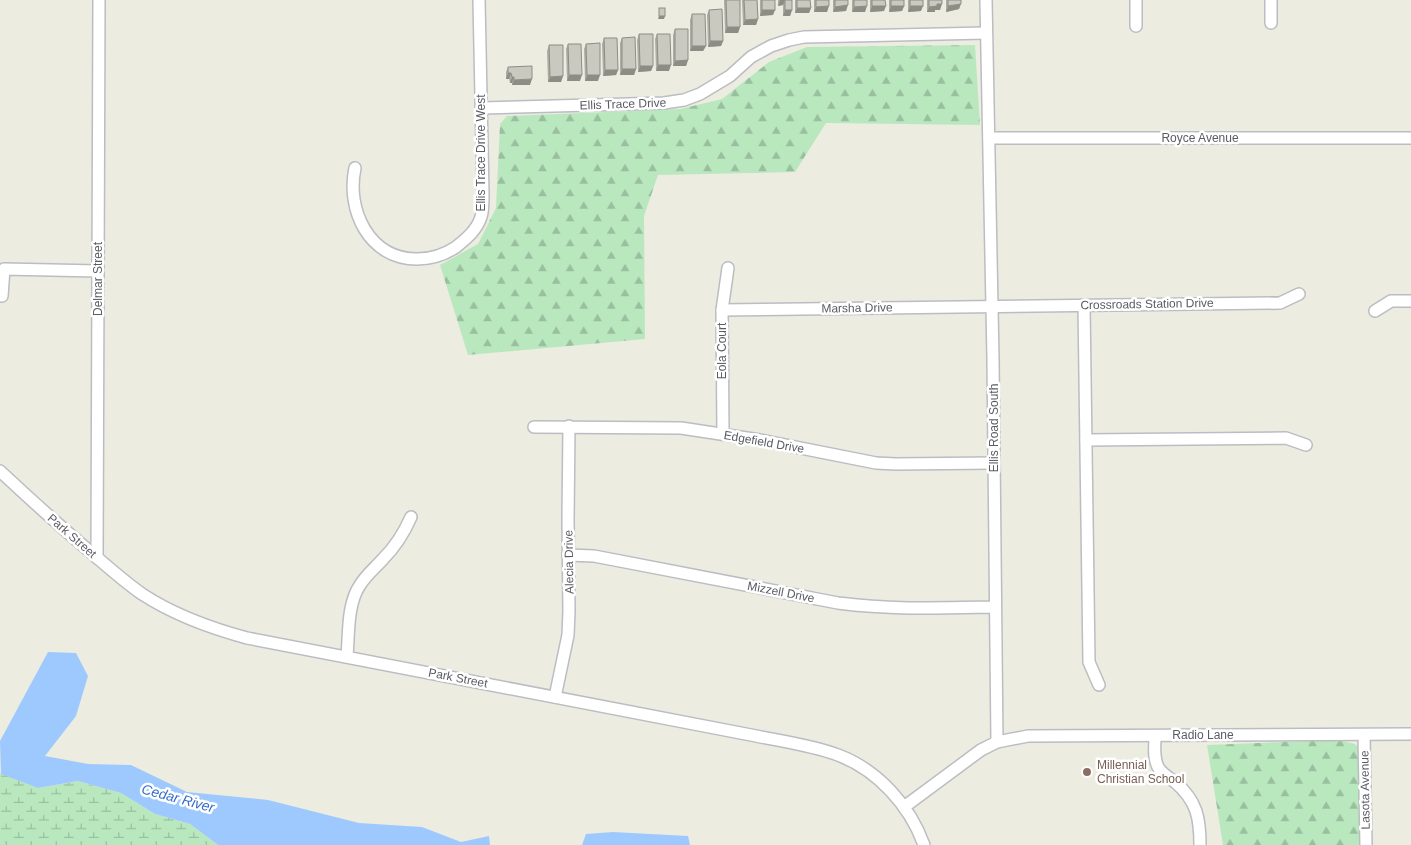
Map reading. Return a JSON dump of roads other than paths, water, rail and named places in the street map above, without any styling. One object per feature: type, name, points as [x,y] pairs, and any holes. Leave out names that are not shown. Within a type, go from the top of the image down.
[{"type":"street","name":"Delmar Street","points":[[97,558],[99,0]]},
{"type":"street","name":"Ellis Trace Drive West","points":[[355,168],[353,200],[357,216],[371,239],[384,250],[410,259],[426,259],[443,254],[464,241],[471,234],[481,217],[483,195],[479,0]]},
{"type":"street","name":"Ellis Road South","points":[[986,0],[997,742]]},
{"type":"street","points":[[1136,0],[1136,26]]},
{"type":"street","points":[[1271,0],[1271,23]]},
{"type":"street","name":"Ellis Trace Drive","points":[[482,108],[664,103],[684,100],[714,87],[751,57],[771,46],[804,37],[986,33]]},
{"type":"street","name":"Royce Avenue","points":[[988,138],[1411,138]]},
{"type":"street","points":[[2,296],[3,271],[8,268],[98,271]]},
{"type":"street","name":"Eola Court","points":[[723,434],[722,310],[728,268]]},
{"type":"street","name":"Crossroads Station Drive","points":[[992,306],[1280,303],[1299,294]]},
{"type":"street","points":[[1374,311],[1391,302],[1411,301]]},
{"type":"street","points":[[1084,305],[1089,662],[1100,685]]},
{"type":"street","name":"Marsha Drive","points":[[722,310],[992,306]]},
{"type":"street","name":"Alecia Drive","points":[[555,697],[568,636],[570,611],[568,555],[569,426]]},
{"type":"street","name":"Edgefield Drive","points":[[534,427],[681,428],[723,434],[876,463],[994,463]]},
{"type":"street","points":[[1086,440],[1286,438],[1306,445]]},
{"type":"street","name":"Park Street","points":[[0,471],[97,558],[142,594],[200,623],[247,638],[819,749],[856,763],[888,787],[914,823],[924,845]]},
{"type":"street","points":[[346,656],[355,595],[365,578],[393,547],[411,518]]},
{"type":"street","name":"Mizzell Drive","points":[[568,555],[594,556],[818,599],[872,607],[905,609],[995,607]]},
{"type":"street","name":"Radio Lane","points":[[997,742],[1028,736],[1411,734]]},
{"type":"street","name":"Lasota Avenue","points":[[1364,735],[1366,845]]},
{"type":"street","points":[[1154,736],[1155,759],[1159,769],[1181,787],[1196,807],[1200,824],[1200,845]]},
{"type":"street","points":[[904,808],[981,750],[997,742]]},
{"type":"water","name":"Cedar River","points":[[48,652],[76,653],[88,676],[76,716],[45,756],[88,764],[131,765],[187,792],[268,800],[359,823],[422,827],[461,842],[489,836],[490,845],[218,845],[190,824],[155,814],[121,793],[78,781],[38,788],[1,774],[0,741]]},
{"type":"water","points":[[613,832],[688,836],[690,845],[582,845],[586,834]]},
{"type":"place","name":"Millennial Christian School","points":[[1087,772]]}]
